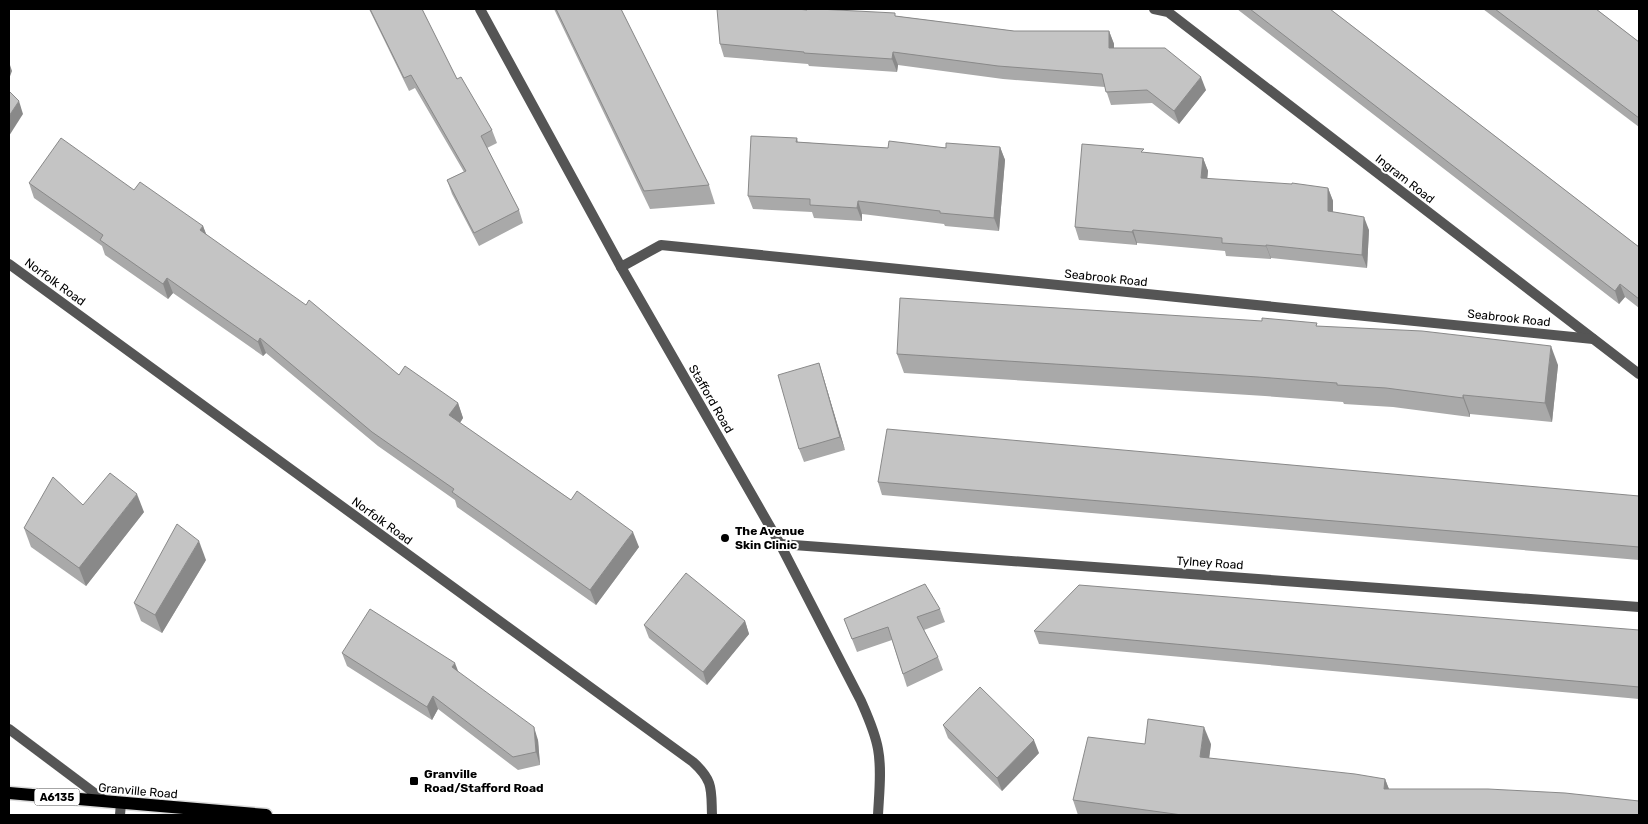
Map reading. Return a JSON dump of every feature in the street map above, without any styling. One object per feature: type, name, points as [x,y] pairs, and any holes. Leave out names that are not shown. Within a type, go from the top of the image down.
[{"type":"main road","name":"Granville Road","points":[[9,793],[104,801],[121,809],[266,815]]},
{"type":"street","name":"Stafford Road","points":[[480,9],[621,267],[780,544],[861,701],[872,728],[878,750],[880,773],[878,815]]},
{"type":"street","name":"Ingram Road","points":[[1154,9],[1168,12],[1639,374]]},
{"type":"street","name":"Seabrook Road","points":[[621,267],[661,245],[1594,339]]},
{"type":"street","name":"Norfolk Road","points":[[9,264],[693,762],[708,777],[711,787],[712,815]]},
{"type":"street","name":"Tylney Road","points":[[780,544],[1639,607]]},
{"type":"street","points":[[9,729],[104,801]]},
{"type":"building","points":[[370,9],[422,9],[457,79],[461,77],[492,130],[481,136],[519,210],[474,233],[447,180],[466,171],[411,75],[404,78]]},
{"type":"building","points":[[556,9],[621,9],[709,185],[644,191]]},
{"type":"building","points":[[717,9],[818,9],[895,13],[895,16],[1014,31],[1109,31],[1109,48],[1165,48],[1201,77],[1174,111],[1147,90],[1106,92],[1102,74],[998,66],[893,52],[892,59],[804,53],[720,44]]},
{"type":"building","points":[[1250,9],[1330,9],[1639,247],[1639,299],[1620,284],[1615,291]]},
{"type":"building","points":[[1495,9],[1596,9],[1639,42],[1639,118]]},
{"type":"building","points":[[9,91],[19,101],[9,116]]},
{"type":"building","points":[[751,136],[797,138],[796,142],[888,148],[889,141],[946,148],[946,143],[1000,147],[994,218],[940,213],[940,211],[858,201],[857,208],[810,205],[810,199],[748,196]]},
{"type":"building","points":[[61,138],[134,190],[140,182],[203,226],[200,230],[306,305],[309,300],[399,375],[405,366],[458,403],[449,415],[571,500],[577,491],[633,532],[590,590],[452,492],[454,489],[372,432],[260,338],[258,342],[167,278],[163,284],[100,240],[103,235],[29,183]]},
{"type":"building","points":[[1082,144],[1144,149],[1141,152],[1203,158],[1201,178],[1292,183],[1328,188],[1328,211],[1364,217],[1362,255],[1266,245],[1222,243],[1222,238],[1075,227]]},
{"type":"building","points":[[900,298],[1262,321],[1262,318],[1317,323],[1316,326],[1422,331],[1551,346],[1545,403],[1463,395],[1463,398],[1386,388],[1258,377],[897,354]]},
{"type":"building","points":[[819,363],[840,437],[799,449],[778,375]]},
{"type":"building","points":[[887,429],[1639,496],[1639,547],[878,482]]},
{"type":"building","points":[[110,473],[137,494],[79,568],[24,528],[53,477],[83,505]]},
{"type":"building","points":[[177,524],[199,541],[155,615],[134,603]]},
{"type":"building","points":[[686,573],[745,621],[703,672],[644,625]]},
{"type":"building","points":[[925,584],[940,609],[917,617],[938,657],[903,674],[888,627],[852,639],[844,619]]},
{"type":"building","points":[[1079,585],[1639,630],[1639,687],[1034,631]]},
{"type":"building","points":[[370,609],[455,663],[452,667],[534,727],[536,752],[513,757],[433,696],[427,707],[342,653]]},
{"type":"building","points":[[980,687],[1034,740],[997,778],[943,725]]},
{"type":"building","points":[[1148,719],[1204,727],[1200,757],[1385,779],[1384,789],[1488,789],[1565,793],[1639,801],[1639,815],[1182,815],[1073,800],[1088,737],[1145,744]]},
{"type":"place","name":"The Avenue Skin Clinic","points":[[725,538]]},
{"type":"place","name":"Granville Road/Stafford Road","points":[[414,781]]}]
